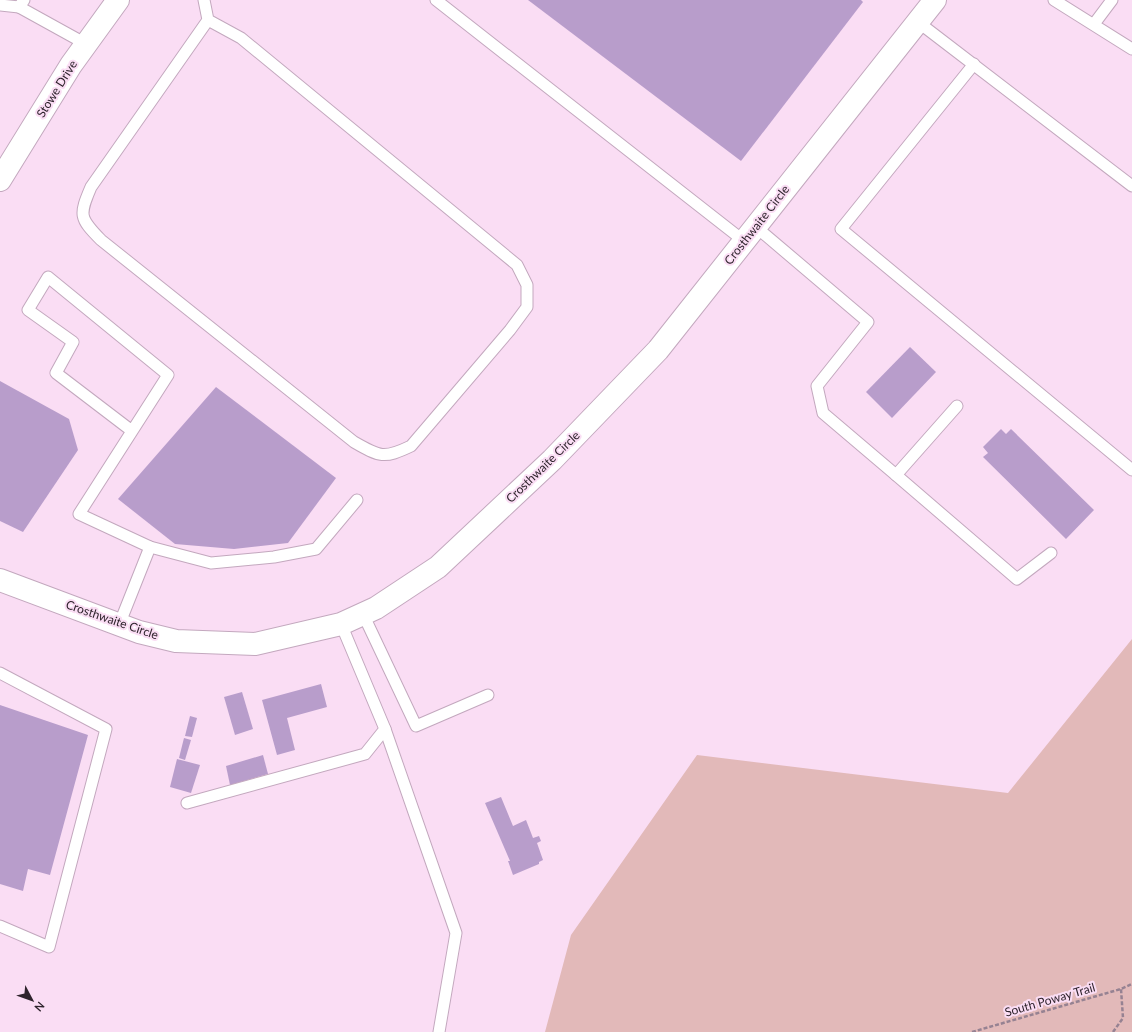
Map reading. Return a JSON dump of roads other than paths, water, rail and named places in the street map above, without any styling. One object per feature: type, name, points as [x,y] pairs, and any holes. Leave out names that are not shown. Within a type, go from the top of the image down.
[{"type":"street","name":"Stowe Drive","points":[[0,180],[86,44],[118,0]]},
{"type":"street","name":"Crosthwaite Circle","points":[[0,580],[139,632],[176,640],[255,644],[341,624],[376,608],[438,567],[552,460],[658,350],[935,0]]},
{"type":"lane","points":[[204,0],[208,20],[91,187],[82,209],[86,224],[101,240],[354,442],[374,454],[393,455],[411,446],[510,330],[527,307],[527,285],[517,266],[241,38],[208,20]]},
{"type":"lane","points":[[436,0],[868,322],[817,386],[823,413],[1017,579],[1050,553]]},
{"type":"lane","points":[[1054,0],[1132,49]]},
{"type":"lane","points":[[1094,24],[1112,0]]},
{"type":"lane","points":[[0,5],[21,4],[86,44]]},
{"type":"lane","points":[[918,22],[1132,186]]},
{"type":"lane","points":[[974,64],[841,229],[1132,470]]},
{"type":"lane","points":[[132,431],[56,372],[73,342],[28,310],[48,276],[168,375],[132,431],[78,514],[150,547],[211,563],[274,557],[316,549],[357,500]]},
{"type":"lane","points":[[896,475],[957,406]]},
{"type":"lane","points":[[119,625],[150,547]]},
{"type":"lane","points":[[363,614],[416,726],[488,695]]},
{"type":"lane","points":[[341,624],[385,729],[456,933],[439,1032]]},
{"type":"lane","points":[[0,673],[106,729],[49,947],[0,926]]},
{"type":"lane","points":[[187,803],[365,754],[385,729]]}]
